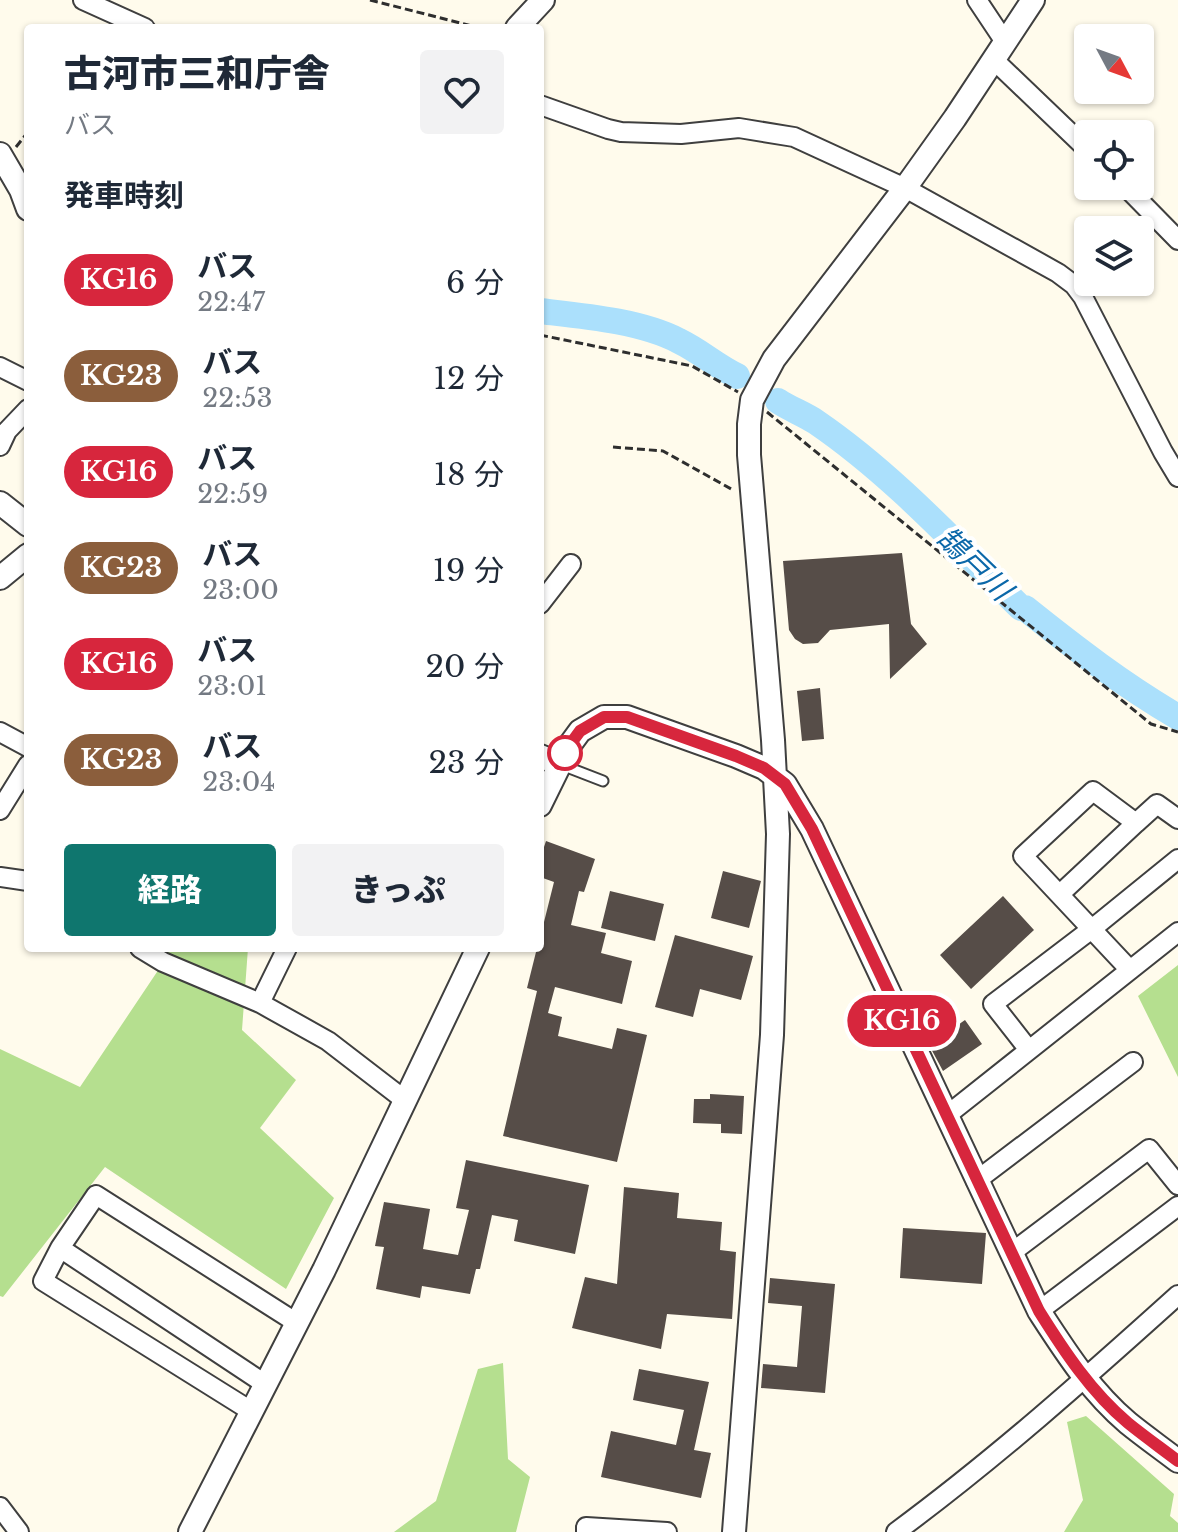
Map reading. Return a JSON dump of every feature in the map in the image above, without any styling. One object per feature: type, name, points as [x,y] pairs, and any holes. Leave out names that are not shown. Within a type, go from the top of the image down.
[{"type":"street","points":[[83,0],[136,24]]},
{"type":"street","points":[[521,24],[543,0]]},
{"type":"street","points":[[977,0],[1000,51],[1074,134]]},
{"type":"street","points":[[734,1532],[772,1035],[778,834],[749,455],[752,400],[774,359],[905,188],[1033,0]]},
{"type":"street","points":[[544,106],[621,132],[681,134],[739,128],[794,137],[905,188],[1058,273],[1074,285],[1083,297],[1178,477]]},
{"type":"street","points":[[0,154],[24,198]]},
{"type":"street","points":[[1139,200],[1178,240]]},
{"type":"street","points":[[0,367],[24,379]]},
{"type":"street","points":[[2,435],[24,413]]},
{"type":"street","points":[[0,503],[24,522]]},
{"type":"street","points":[[0,578],[24,558]]},
{"type":"street","points":[[544,599],[571,564]]},
{"type":"street","points":[[544,787],[550,760],[569,746],[580,731],[604,717],[618,716],[736,756],[764,768],[785,784],[812,829],[1039,1311],[1086,1379],[1128,1422],[1178,1461]]},
{"type":"street","points":[[0,732],[24,745]]},
{"type":"street","points":[[0,810],[24,771]]},
{"type":"street","points":[[1130,970],[1023,856],[1093,791],[1136,823]]},
{"type":"street","points":[[1060,894],[1157,804],[1178,819]]},
{"type":"street","points":[[1029,1050],[993,1004],[1178,859]]},
{"type":"street","points":[[0,877],[24,878]]},
{"type":"street","points":[[946,1116],[1178,932]]},
{"type":"street","points":[[147,952],[260,1003],[328,1041],[406,1101]]},
{"type":"street","points":[[260,1003],[285,952]]},
{"type":"street","points":[[190,1532],[297,1323],[476,952]]},
{"type":"street","points":[[976,1181],[1133,1062]]},
{"type":"street","points":[[1011,1253],[1149,1149],[1178,1185]]},
{"type":"street","points":[[251,1411],[43,1281],[60,1248],[96,1195],[297,1323]]},
{"type":"street","points":[[1039,1311],[1178,1206]]},
{"type":"street","points":[[60,1248],[265,1384]]},
{"type":"street","points":[[896,1532],[943,1498],[1086,1379],[1178,1295]]},
{"type":"street","points":[[586,1532],[586,1527],[667,1532]]},
{"type":"lane","points":[[550,760],[603,781]]},
{"type":"path","points":[[370,0],[464,24]]},
{"type":"path","points":[[544,336],[692,366],[752,400],[1151,724],[1178,732]]},
{"type":"path","points":[[613,447],[663,451],[754,501]]},
{"type":"green space","points":[[151,952],[248,952],[242,1030],[296,1080],[260,1128],[334,1198],[286,1289],[105,1167],[3,1297],[0,1296],[0,1049],[80,1087],[163,963]]},
{"type":"green space","points":[[1178,965],[1178,1077],[1138,996]]},
{"type":"green space","points":[[503,1363],[508,1459],[530,1477],[516,1532],[394,1532],[436,1501],[478,1369]]},
{"type":"green space","points":[[1086,1416],[1174,1494],[1170,1516],[1178,1523],[1178,1532],[1064,1532],[1083,1500],[1067,1422]]},
{"type":"building","points":[[902,553],[911,624],[927,644],[890,679],[889,624],[830,630],[818,643],[803,644],[795,639],[789,630],[783,561]]},
{"type":"building","points":[[820,688],[824,739],[802,741],[797,691]]},
{"type":"building","points":[[546,841],[595,859],[584,892],[579,891],[571,925],[606,933],[601,953],[632,961],[622,1004],[555,987],[548,1013],[562,1017],[558,1036],[612,1049],[617,1028],[647,1035],[617,1162],[503,1136],[537,991],[527,988],[536,952],[544,952],[544,922],[554,882],[544,878]]},
{"type":"building","points":[[723,871],[761,881],[749,928],[711,918]]},
{"type":"building","points":[[610,891],[664,904],[655,941],[601,928]]},
{"type":"building","points":[[1003,896],[1034,930],[971,989],[940,955]]},
{"type":"building","points":[[675,935],[753,956],[741,1000],[700,989],[693,1017],[655,1007]]},
{"type":"building","points":[[965,1020],[982,1044],[943,1071],[929,1045]]},
{"type":"building","points":[[710,1094],[744,1096],[742,1134],[721,1133],[721,1124],[693,1123],[694,1099],[710,1099]]},
{"type":"building","points":[[466,1160],[589,1185],[575,1254],[514,1241],[518,1220],[492,1215],[480,1269],[476,1269],[470,1294],[422,1286],[420,1298],[376,1289],[384,1247],[375,1246],[384,1202],[430,1209],[423,1249],[458,1255],[469,1210],[456,1208]]},
{"type":"building","points":[[624,1187],[679,1193],[677,1218],[722,1222],[720,1250],[736,1252],[732,1319],[667,1314],[661,1349],[572,1328],[585,1277],[617,1284]]},
{"type":"building","points":[[903,1228],[986,1233],[982,1284],[900,1278]]},
{"type":"building","points":[[770,1278],[835,1284],[825,1393],[761,1388],[763,1364],[797,1367],[802,1306],[768,1303]]},
{"type":"building","points":[[639,1369],[709,1382],[694,1450],[711,1453],[701,1498],[601,1477],[611,1431],[676,1445],[684,1410],[633,1400]]},
{"type":"waterway","name":"鵠戸川","points":[[544,312],[611,320],[664,334],[737,376]]},
{"type":"waterway","name":"鵠戸川","points":[[778,401],[816,422],[871,464],[923,510],[1021,608],[1119,679],[1178,717]]},
{"type":"bus line","name":"KG16","points":[[559,764],[580,731],[604,717],[618,716],[736,756],[781,779],[812,829],[1039,1311],[1061,1346],[1109,1405],[1178,1461]]}]
